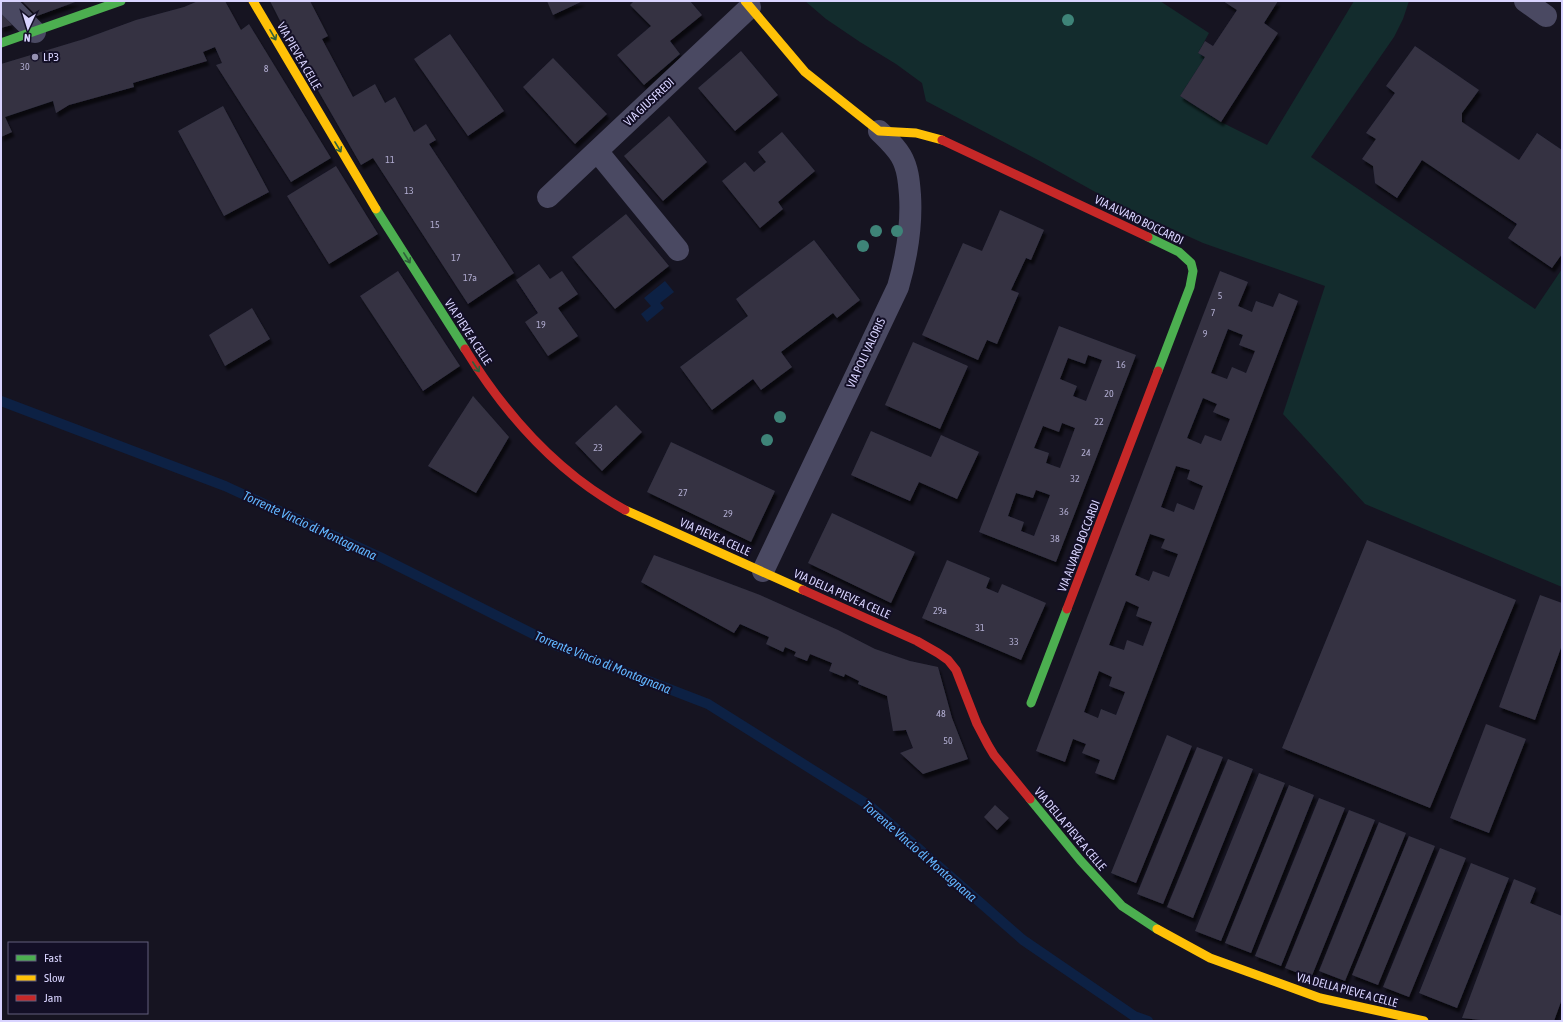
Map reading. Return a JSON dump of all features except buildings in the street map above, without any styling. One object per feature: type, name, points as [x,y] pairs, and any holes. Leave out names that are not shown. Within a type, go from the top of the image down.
[{"type":"street","points":[[4,1],[35,32]]},
{"type":"street","points":[[1,43],[121,1]]},
{"type":"street","name":"VIA PIEVE A CELLE","points":[[253,1],[355,175],[422,283],[491,390],[515,420],[540,446],[568,471],[619,507],[645,520],[763,571]]},
{"type":"street","points":[[1524,1],[1546,16]]},
{"type":"street","points":[[747,4],[806,72],[879,131]]},
{"type":"street","name":"VIA GIUSFREDI","points":[[548,197],[747,4]]},
{"type":"street","name":"VIA POLI VALORIS","points":[[763,571],[898,287],[904,268],[908,251],[911,222],[907,170],[893,145],[879,131]]},
{"type":"street","name":"VIA ALVARO BOCCARDI","points":[[879,131],[916,133],[946,141],[1178,252],[1191,263],[1193,270],[1190,287],[1031,703]]},
{"type":"street","points":[[597,151],[678,250]]},
{"type":"street","name":"VIA DELLA PIEVE A CELLE","points":[[763,571],[932,648],[944,655],[951,662],[958,674],[983,739],[994,755],[1080,860],[1122,906],[1146,923],[1178,942],[1210,958],[1313,996],[1424,1021]]},
{"type":"green space","points":[[805,1],[1160,1],[1209,33],[1198,53],[1205,57],[1180,96],[1221,122],[1267,145],[1354,1],[1409,1],[1403,19],[1394,37],[1311,157],[1535,309],[1562,269],[1562,587],[1365,504],[1283,414],[1325,286],[1203,243],[1115,203],[1038,160],[926,101],[922,83],[896,64],[826,19]]},
{"type":"water","points":[[665,281],[674,292],[660,303],[664,308],[647,322],[641,314],[651,306],[644,298]]},
{"type":"waterway","name":"Torrente Vincio di Montagnana","points":[[1,401],[225,486],[380,557],[555,645],[708,704],[870,806],[1023,940],[1134,1016],[1148,1021]]},
{"type":"traffic: fast","points":[[1,43],[121,1]]},
{"type":"traffic: fast","points":[[376,209],[465,349]]},
{"type":"traffic: fast","points":[[1148,237],[1179,252],[1191,263],[1193,271],[1190,287],[1158,371]]},
{"type":"traffic: fast","points":[[1031,703],[1067,609]]},
{"type":"traffic: fast","points":[[1030,799],[1080,860],[1122,906],[1157,929]]},
{"type":"traffic: slow","points":[[253,1],[376,209]]},
{"type":"traffic: slow","points":[[745,1],[805,72],[879,131],[916,133],[942,140]]},
{"type":"traffic: slow","points":[[625,510],[803,590]]},
{"type":"traffic: slow","points":[[1157,929],[1210,958],[1320,998],[1424,1021]]},
{"type":"traffic: jam","points":[[942,140],[1148,237]]},
{"type":"traffic: jam","points":[[465,349],[497,396],[534,440],[577,478],[600,495],[625,510]]},
{"type":"traffic: jam","points":[[1067,609],[1158,371]]},
{"type":"traffic: jam","points":[[803,590],[917,641],[948,660],[956,670],[977,724],[988,745],[994,755],[1030,799]]},
{"type":"place","name":"LP3","points":[[35,57]]}]
